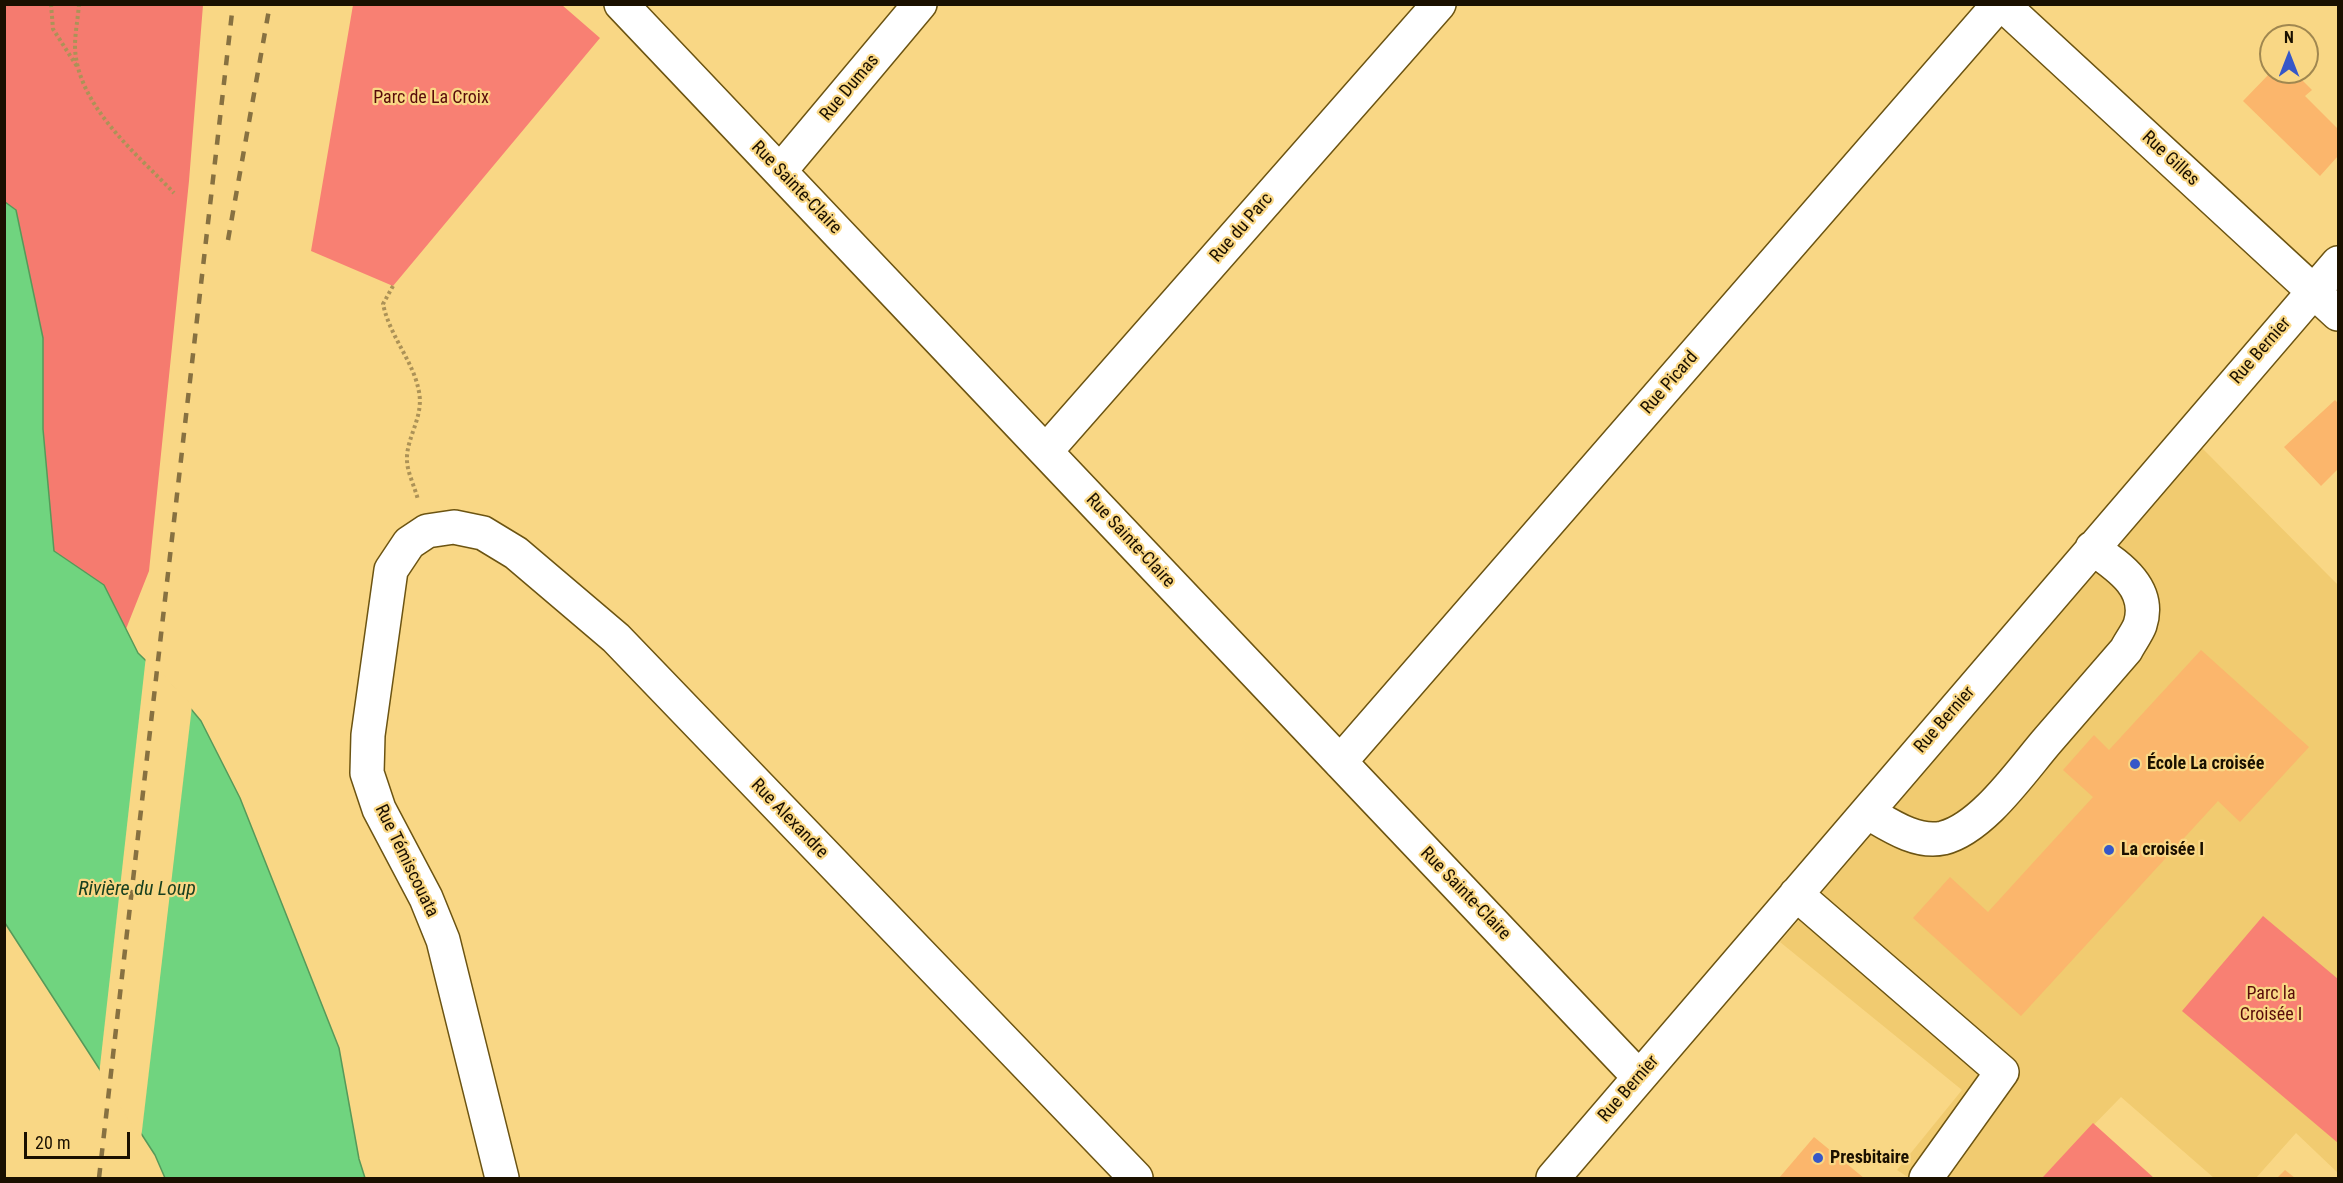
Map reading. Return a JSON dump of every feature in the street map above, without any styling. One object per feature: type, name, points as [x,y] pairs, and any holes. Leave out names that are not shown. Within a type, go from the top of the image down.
[{"type":"street","name":"Rue Sainte-Claire","points":[[621,4],[1639,1077]]},
{"type":"street","name":"Rue Dumas","points":[[780,171],[920,4]]},
{"type":"street","name":"Rue du Parc","points":[[1046,451],[1439,4]]},
{"type":"street","name":"Rue Gilles","points":[[2001,4],[2338,314]]},
{"type":"street","name":"Rue Picard","points":[[1340,762],[2001,4]]},
{"type":"street","name":"Rue Bernier","points":[[1552,1179],[2338,263]]},
{"type":"street","name":"Rue Alexandre","points":[[418,537],[454,527],[483,533],[516,553],[616,638],[1136,1179]]},
{"type":"street","name":"Rue Témiscouata","points":[[418,537],[392,570],[368,735],[367,773],[379,809],[426,898],[443,940],[502,1179]]},
{"type":"street","points":[[1867,812],[1898,830],[1925,838],[1942,838],[1964,828],[1991,806],[2126,650],[2140,625],[2141,604],[2136,585],[2124,570],[2092,548]]},
{"type":"street","points":[[1796,894],[2002,1072],[1926,1179]]},
{"type":"path","points":[[51,4],[53,28],[80,71],[99,114],[174,194]]},
{"type":"path","points":[[79,4],[75,48],[80,71]]},
{"type":"path","points":[[393,286],[383,304],[394,339],[413,372],[420,394],[419,417],[407,459],[418,537]]},
{"type":"shaded area","points":[[5,5],[203,5],[189,181],[149,571],[126,629],[104,585],[54,551],[43,429],[43,338],[16,210],[5,202]]},
{"type":"shaded area","name":"École La croisée","points":[[2201,447],[2338,585],[2338,1173],[2296,1133],[2256,1178],[2214,1178],[2121,1097],[2042,1178],[1909,1178],[1897,1170],[1962,1090],[1780,942]]},
{"type":"green space","name":"Parc de La Croix","points":[[353,5],[562,5],[600,38],[393,286],[311,251]]},
{"type":"green space","name":"Parc la Croisée I","points":[[2263,916],[2338,979],[2338,1143],[2182,1011]]},
{"type":"green space","points":[[2093,1123],[2154,1178],[2042,1178]]},
{"type":"water","name":"Rivière du Loup","points":[[5,202],[16,210],[43,338],[43,429],[54,551],[104,585],[138,653],[171,685],[201,721],[240,798],[339,1048],[359,1159],[365,1178],[165,1178],[155,1155],[5,923]]},
{"type":"pier","points":[[146,656],[192,706],[141,1139],[99,1075]]},
{"type":"building","points":[[2259,84],[2306,84],[2312,90],[2305,96],[2338,129],[2338,156],[2320,176],[2243,101]]},
{"type":"building","points":[[2335,400],[2338,403],[2338,469],[2321,486],[2284,447]]},
{"type":"building","name":"La croisée I","points":[[2201,650],[2309,747],[2240,822],[2218,801],[2021,1016],[1913,918],[1950,877],[1988,912],[2093,797],[2063,770],[2094,735],[2109,750]]},
{"type":"building","name":"Presbitaire","points":[[1814,1137],[1864,1178],[1779,1178]]},
{"type":"building","points":[[2285,1170],[2295,1178],[2277,1178]]},
{"type":"railway","points":[[99,1178],[233,4]]},
{"type":"railway","points":[[228,240],[270,4]]},
{"type":"place","name":"École La croisée","points":[[2135,764]]},
{"type":"place","name":"La croisée I","points":[[2109,850]]},
{"type":"place","name":"Presbitaire","points":[[1818,1158]]}]
